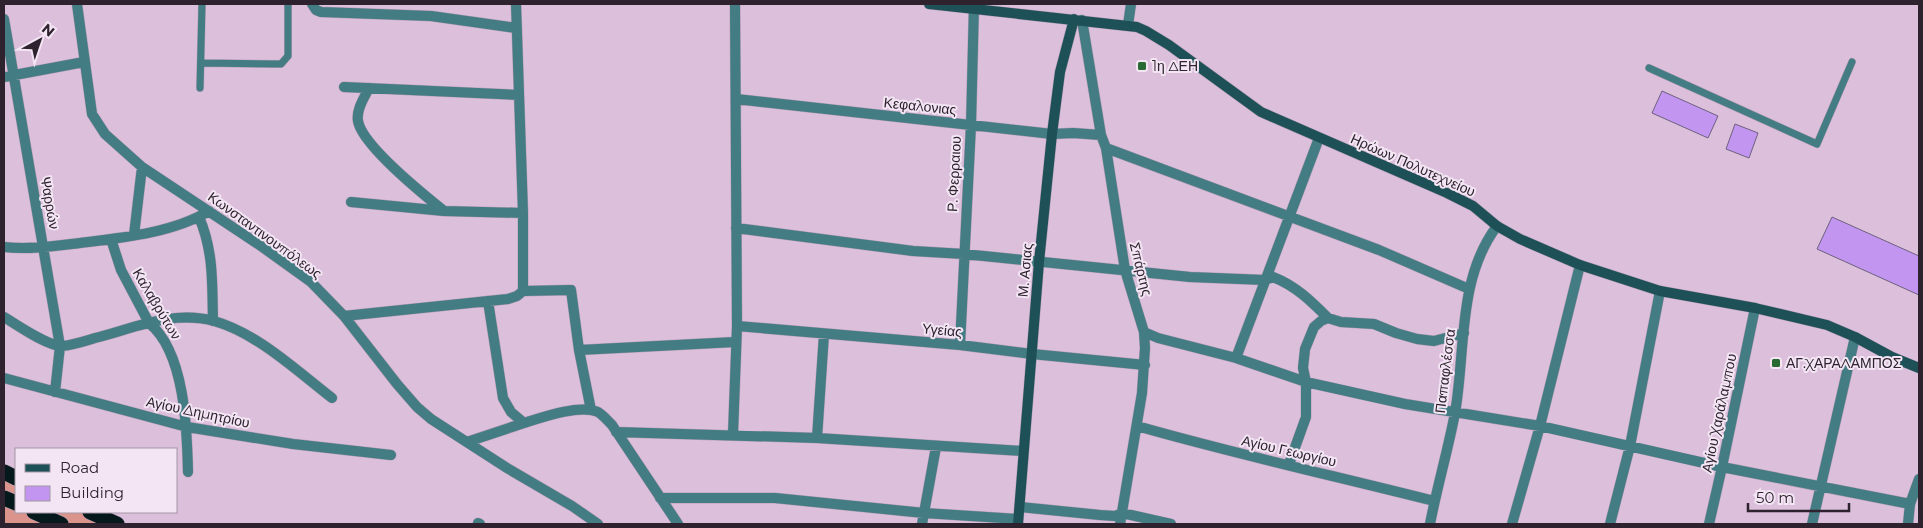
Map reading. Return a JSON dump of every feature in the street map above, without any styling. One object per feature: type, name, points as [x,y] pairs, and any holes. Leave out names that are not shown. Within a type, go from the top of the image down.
[{"type":"highway","points":[[36,513],[61,524]]},
{"type":"highway","points":[[92,513],[117,524]]},
{"type":"street","name":"Κωνσταντινουπόλεως","points":[[77,4],[92,114],[105,134],[142,166],[304,278],[344,316],[417,407],[446,430],[572,506],[598,524]]},
{"type":"street","points":[[312,4],[316,10],[321,12],[431,16],[516,28]]},
{"type":"street","points":[[516,4],[523,214],[523,291]]},
{"type":"street","points":[[732,434],[737,326],[735,4]]},
{"type":"street","name":"Ηρώων Πολυτεχνείου","points":[[929,4],[974,6],[1128,25],[1146,30],[1261,112],[1401,172],[1473,206],[1497,226],[1537,247],[1580,265],[1660,291],[1755,308],[1827,325],[1919,368]]},
{"type":"street","points":[[1128,25],[1131,4]]},
{"type":"street","name":"Ρ. Φερραιου","points":[[960,345],[971,125],[974,6]]},
{"type":"street","name":"Ψαρρών","points":[[4,18],[9,77],[44,247],[60,346],[55,392]]},
{"type":"street","name":"Μ. Ασιας","points":[[1018,522],[1039,262],[1052,134],[1060,72],[1078,20]]},
{"type":"street","name":"Σπάρτης","points":[[1078,20],[1101,135],[1106,148],[1125,270],[1144,332],[1145,365],[1137,426],[1120,524]]},
{"type":"street","points":[[9,77],[84,62]]},
{"type":"street","points":[[344,87],[519,95]]},
{"type":"street","points":[[368,88],[360,107],[358,121],[364,135],[377,151],[418,190],[444,211]]},
{"type":"street","name":"Κεφαλονιας","points":[[736,99],[1052,134],[1101,135]]},
{"type":"street","points":[[1236,358],[1319,138]]},
{"type":"street","points":[[1106,148],[1379,250],[1469,289]]},
{"type":"street","points":[[134,235],[142,166]]},
{"type":"street","points":[[351,202],[444,211],[523,214]]},
{"type":"street","points":[[4,247],[44,247],[134,235],[185,223],[209,211]]},
{"type":"street","points":[[199,217],[206,233],[210,252],[213,321]]},
{"type":"street","name":"Παπαφλέσσα","points":[[1430,524],[1455,412],[1469,289],[1477,260],[1484,245],[1497,226]]},
{"type":"street","points":[[736,228],[913,251],[964,254],[1190,277],[1265,280],[1273,277],[1285,281],[1298,290],[1328,318],[1341,322],[1374,324],[1417,339],[1434,341],[1464,333]]},
{"type":"street","name":"Καλαβρύτων","points":[[111,239],[121,270],[149,323],[157,329],[164,339],[176,369],[187,427],[188,472]]},
{"type":"street","points":[[1512,524],[1540,426],[1580,265]]},
{"type":"street","points":[[344,316],[508,299],[517,296],[523,291],[571,290],[579,350],[591,410]]},
{"type":"street","points":[[1610,524],[1630,446],[1660,291]]},
{"type":"street","points":[[488,301],[502,398],[511,412],[524,423]]},
{"type":"street","name":"Αγίου Χαράλαμπου","points":[[1708,524],[1722,467],[1755,308]]},
{"type":"street","points":[[4,317],[31,334],[60,346],[82,342],[164,318],[180,317],[213,321],[228,326],[261,344],[332,398]]},
{"type":"street","points":[[1289,464],[1306,417],[1306,382],[1303,368],[1304,349],[1314,327],[1321,320],[1328,318]]},
{"type":"street","name":"Υγείας","points":[[737,326],[960,345],[1145,365]]},
{"type":"street","points":[[1144,332],[1158,338],[1236,358],[1306,382],[1405,404],[1540,426],[1722,467],[1910,504]]},
{"type":"street","points":[[817,438],[824,334]]},
{"type":"street","points":[[1812,524],[1855,337]]},
{"type":"street","points":[[579,350],[735,342]]},
{"type":"street","name":"Αγίου Δημητρίου","points":[[4,378],[187,427],[293,444],[391,455]]},
{"type":"street","points":[[467,442],[524,423],[568,412],[591,410],[599,413],[616,432],[678,524]]},
{"type":"street","name":"Αγίου Γεωργίου","points":[[1137,426],[1220,449],[1289,464],[1434,501]]},
{"type":"street","points":[[616,432],[732,434],[1023,451]]},
{"type":"street","points":[[922,524],[936,447]]},
{"type":"street","points":[[1908,524],[1910,504],[1919,479]]},
{"type":"street","points":[[660,498],[775,498],[1018,522]]},
{"type":"street","points":[[1020,507],[1114,516],[1122,513],[1171,524]]},
{"type":"lane","points":[[200,88],[202,4]]},
{"type":"lane","points":[[201,64],[281,64],[288,56],[288,4]]},
{"type":"lane","points":[[1649,68],[1817,144],[1852,62]]},
{"type":"shaded area","points":[[4,477],[15,482],[15,513],[87,513],[114,524],[4,524]]},
{"type":"building","points":[[1662,91],[1718,116],[1708,138],[1652,113]]},
{"type":"building","points":[[1735,124],[1758,133],[1749,158],[1726,149]]},
{"type":"building","points":[[1832,217],[1919,256],[1919,295],[1817,249]]},
{"type":"place","name":"1η ΔΕΗ","points":[[1142,66]]},
{"type":"place","name":"ΑΓ.ΧΑΡΑΛΑΜΠΟΣ","points":[[1776,363]]}]
